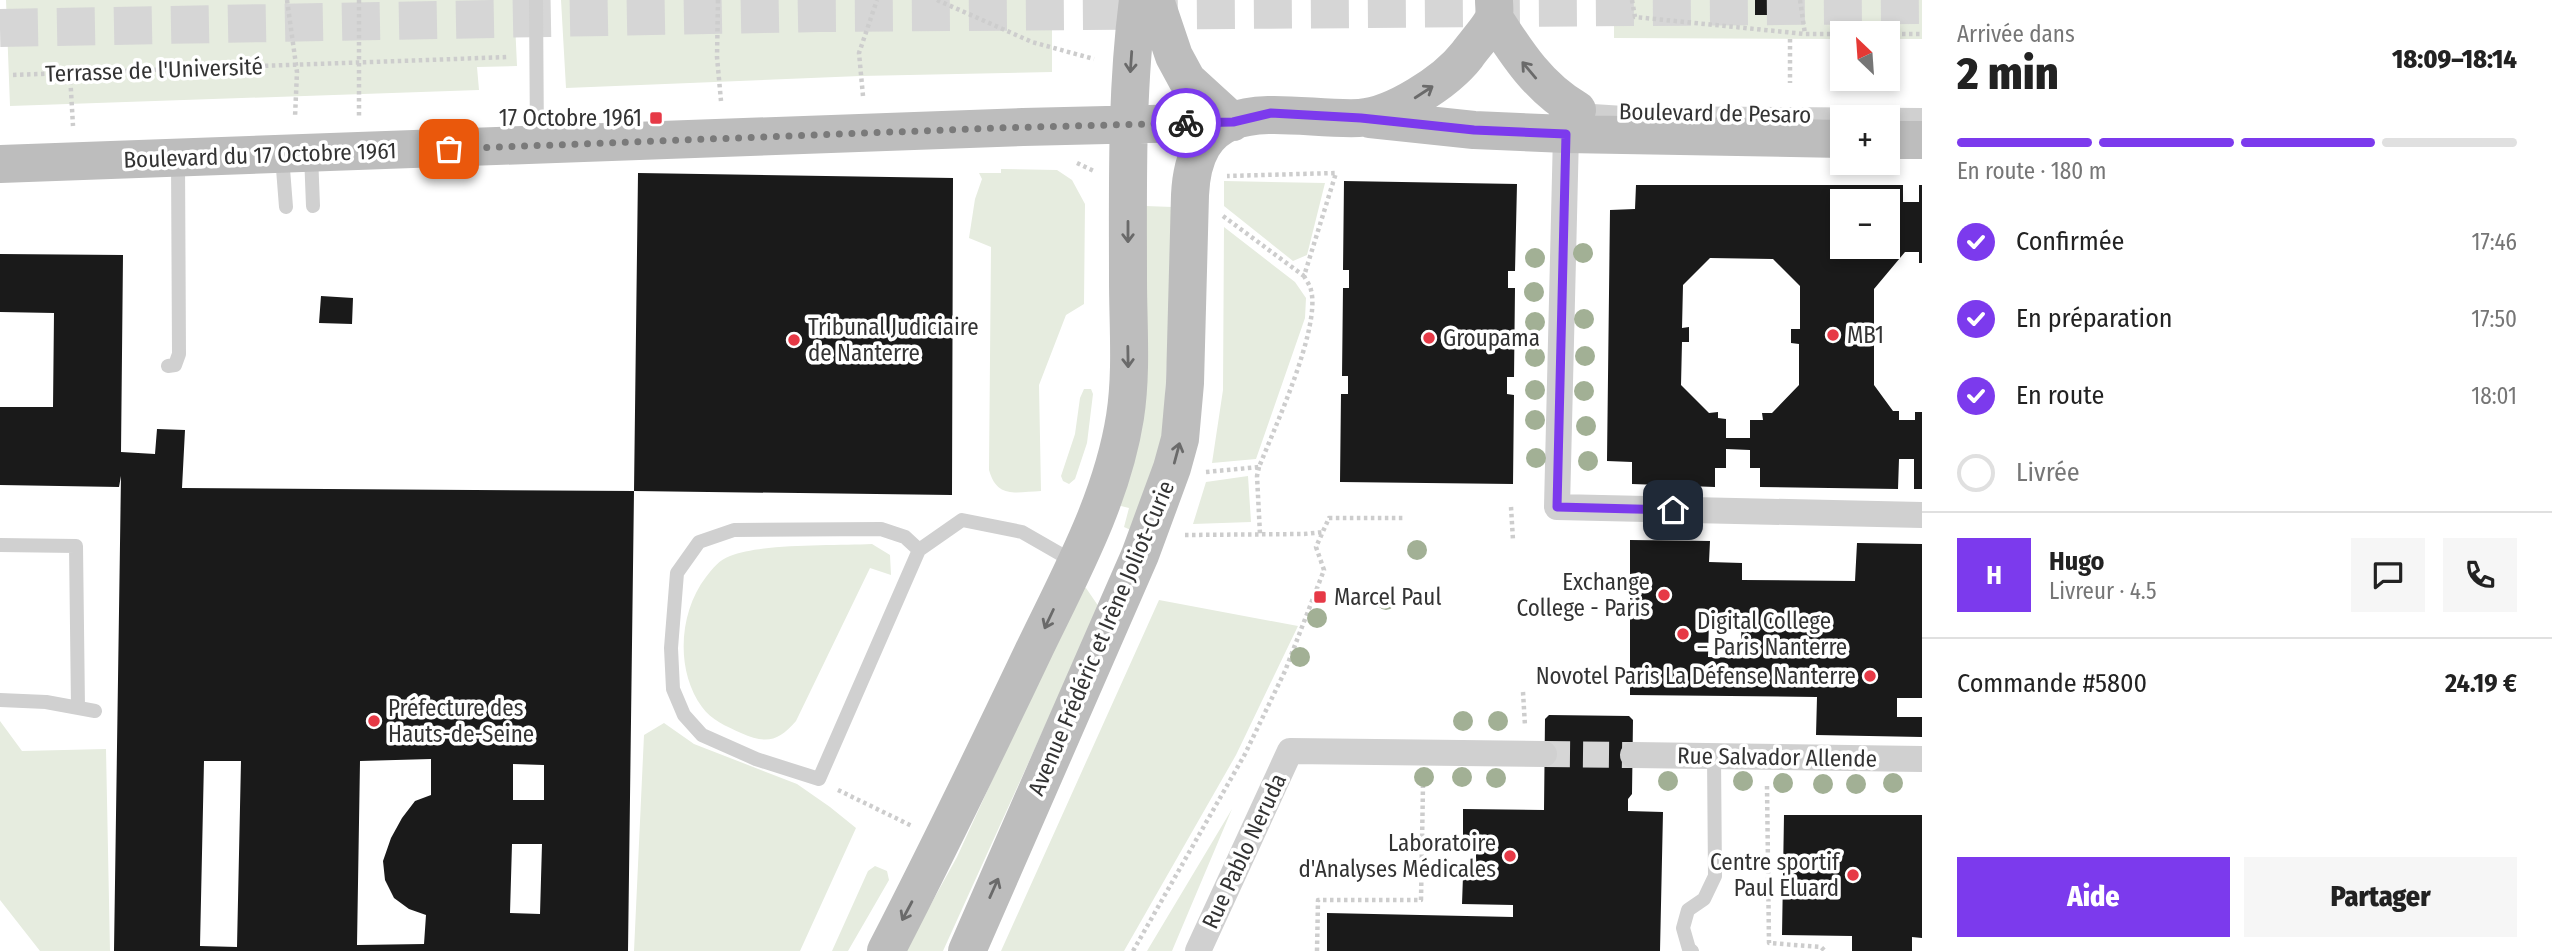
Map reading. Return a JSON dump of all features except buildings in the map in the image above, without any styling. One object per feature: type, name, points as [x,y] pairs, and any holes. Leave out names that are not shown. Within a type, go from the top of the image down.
[{"type":"main road","points":[[886,951],[943,841],[1076,564],[1111,477],[1125,415],[1129,373],[1127,125],[1130,58],[1138,0]]},
{"type":"main road","points":[[1155,0],[1174,56],[1187,80],[1233,122]]},
{"type":"main road","points":[[1361,118],[1401,105],[1422,94],[1449,74],[1462,61],[1494,9]]},
{"type":"main road","points":[[1494,9],[1521,60],[1555,97],[1572,122]]},
{"type":"main road","name":"Boulevard de Pesaro","points":[[1233,122],[1271,113],[1361,118],[1474,130],[1572,122],[1830,138]]},
{"type":"main road","name":"Boulevard du 17 Octobre 1961","points":[[0,164],[177,158],[296,143],[537,145],[1233,122]]},
{"type":"main road","name":"Avenue Frédéric et Irène Joliot-Curie","points":[[967,951],[1145,544],[1172,468],[1180,439],[1193,164],[1207,139],[1233,122]]},
{"type":"main road","points":[[1900,140],[1922,140]]},
{"type":"main road","points":[[1076,564],[1089,565],[1098,570],[1122,597]]},
{"type":"street","points":[[1572,122],[1560,359],[1557,507],[1922,515]]},
{"type":"street","name":"Rue Pablo Neruda","points":[[1198,951],[1290,751],[1544,754]]},
{"type":"street","name":"Rue Salvador Allende","points":[[1633,755],[1922,758]]},
{"type":"lane","points":[[536,0],[537,145]]},
{"type":"lane","name":"Boulevard de Pesaro","points":[[1572,122],[1632,113],[1922,116]]},
{"type":"lane","points":[[296,143],[313,206]]},
{"type":"lane","points":[[286,207],[296,143]]},
{"type":"lane","points":[[168,366],[175,365],[179,354],[177,158]]},
{"type":"lane","points":[[919,550],[905,537],[881,529],[734,530],[699,542],[677,573],[671,648],[673,689],[684,716],[702,735],[756,759],[819,779],[919,550],[962,520],[1022,532],[1076,564]]},
{"type":"lane","points":[[0,545],[76,546],[78,708]]},
{"type":"lane","points":[[0,700],[47,702],[95,711]]},
{"type":"lane","points":[[1692,951],[1683,928],[1688,910],[1704,899],[1715,876],[1714,756]]},
{"type":"path","name":"Terrasse de l'Université","points":[[287,0],[297,72],[296,143]]},
{"type":"path","points":[[359,0],[359,117]]},
{"type":"path","points":[[863,96],[859,53],[877,0]]},
{"type":"path","points":[[937,0],[1032,42],[1094,59]]},
{"type":"path","points":[[1632,0],[1635,17],[1805,34],[1830,34]]},
{"type":"path","points":[[1800,0],[1805,34]]},
{"type":"path","points":[[717,1],[717,57],[721,101]]},
{"type":"path","points":[[1900,34],[1922,34]]},
{"type":"path","points":[[1790,39],[1790,83]]},
{"type":"path","name":"Terrasse de l'Université","points":[[13,75],[296,65],[358,66],[509,57]]},
{"type":"path","name":"Terrasse de l'Université","points":[[70,74],[73,127]]},
{"type":"path","points":[[1219,176],[1336,173],[1304,276]]},
{"type":"path","points":[[1217,211],[1304,276],[1312,291],[1308,333],[1300,365],[1256,476],[1260,534]]},
{"type":"path","points":[[1202,472],[1259,467]]},
{"type":"path","points":[[1511,507],[1513,540]]},
{"type":"path","points":[[1133,951],[1245,754],[1285,671],[1324,570],[1316,547],[1329,518],[1403,518]]},
{"type":"path","points":[[1181,535],[1323,532]]},
{"type":"path","points":[[1766,757],[1769,943],[1821,947],[1825,951]]},
{"type":"path","points":[[1317,951],[1318,900],[1421,900],[1423,785],[1414,784]]},
{"type":"path","points":[[852,798],[943,841]]},
{"type":"shaded area","points":[[6,0],[514,0],[517,66],[477,67],[479,90],[10,106]]},
{"type":"shaded area","points":[[561,0],[1052,0],[1052,72],[860,76],[566,88]]},
{"type":"shaded area","points":[[1614,0],[1922,0],[1922,39],[1900,39],[1900,21],[1830,21],[1830,39],[1614,38]]},
{"type":"shaded area","points":[[1001,169],[1057,170],[1072,180],[1085,204],[1084,304],[1066,315],[1039,385],[1041,491],[1002,490],[989,470],[991,247],[969,238],[975,199],[982,179],[979,173],[1001,173]]},
{"type":"shaded area","points":[[1224,181],[1325,183],[1307,255],[1293,261],[1224,206]]},
{"type":"shaded area","points":[[1145,206],[1173,207],[1171,283],[1163,439],[1133,531],[1124,527],[1129,508],[1117,505]]},
{"type":"shaded area","points":[[1224,227],[1295,282],[1306,298],[1305,318],[1256,459],[1212,463],[1223,390]]},
{"type":"shaded area","points":[[1084,389],[1091,389],[1093,394],[1087,443],[1075,479],[1069,484],[1063,481],[1061,476],[1075,434],[1080,398]]},
{"type":"shaded area","points":[[1248,476],[1251,522],[1193,524],[1206,482]]},
{"type":"shaded area","points":[[872,544],[890,555],[891,575],[870,568],[796,721],[777,737],[765,740],[724,725],[706,712],[693,692],[687,676],[684,641],[690,607],[697,591],[716,565],[730,556],[761,549]]},
{"type":"shaded area","points":[[1081,586],[1086,588],[1099,607],[943,951],[905,951],[957,857]]},
{"type":"shaded area","points":[[1159,600],[1298,626],[1236,755],[1124,951],[1001,951]]},
{"type":"shaded area","points":[[0,721],[22,751],[106,749],[110,951],[40,951],[0,900]]},
{"type":"shaded area","points":[[664,723],[694,744],[797,784],[856,828],[800,951],[634,951],[644,735]]},
{"type":"shaded area","points":[[1232,809],[1172,951],[1147,951]]},
{"type":"shaded area","points":[[875,866],[887,871],[889,880],[848,951],[832,951],[868,871]]},
{"type":"tunnel","points":[[0,28],[820,13],[1922,5]]},
{"type":"tunnel","points":[[1544,754],[1633,755]]},
{"type":"way so far","points":[[449,149],[1186,123]]},
{"type":"place","name":"17 Octobre 1961","points":[[656,118]]},
{"type":"place","name":"MB1","points":[[1833,335]]},
{"type":"place","name":"Groupama","points":[[1429,338]]},
{"type":"place","name":"Tribunal Judiciaire de Nanterre","points":[[794,340]]},
{"type":"place","name":"Exchange College - Paris","points":[[1664,595]]},
{"type":"place","name":"Marcel Paul","points":[[1320,597]]},
{"type":"place","name":"Digital College – Paris Nanterre","points":[[1683,634]]},
{"type":"place","name":"Novotel Paris La Défense Nanterre","points":[[1870,676]]},
{"type":"place","name":"Préfecture des Hauts-de-Seine","points":[[374,721]]},
{"type":"place","name":"Laboratoire d'Analyses Médicales","points":[[1510,856]]},
{"type":"place","name":"Centre sportif Paul Eluard","points":[[1853,875]]},
{"type":"route","points":[[1186,123],[1233,122],[1271,113],[1361,118],[1474,130],[1566,134],[1557,507],[1673,510]]}]
